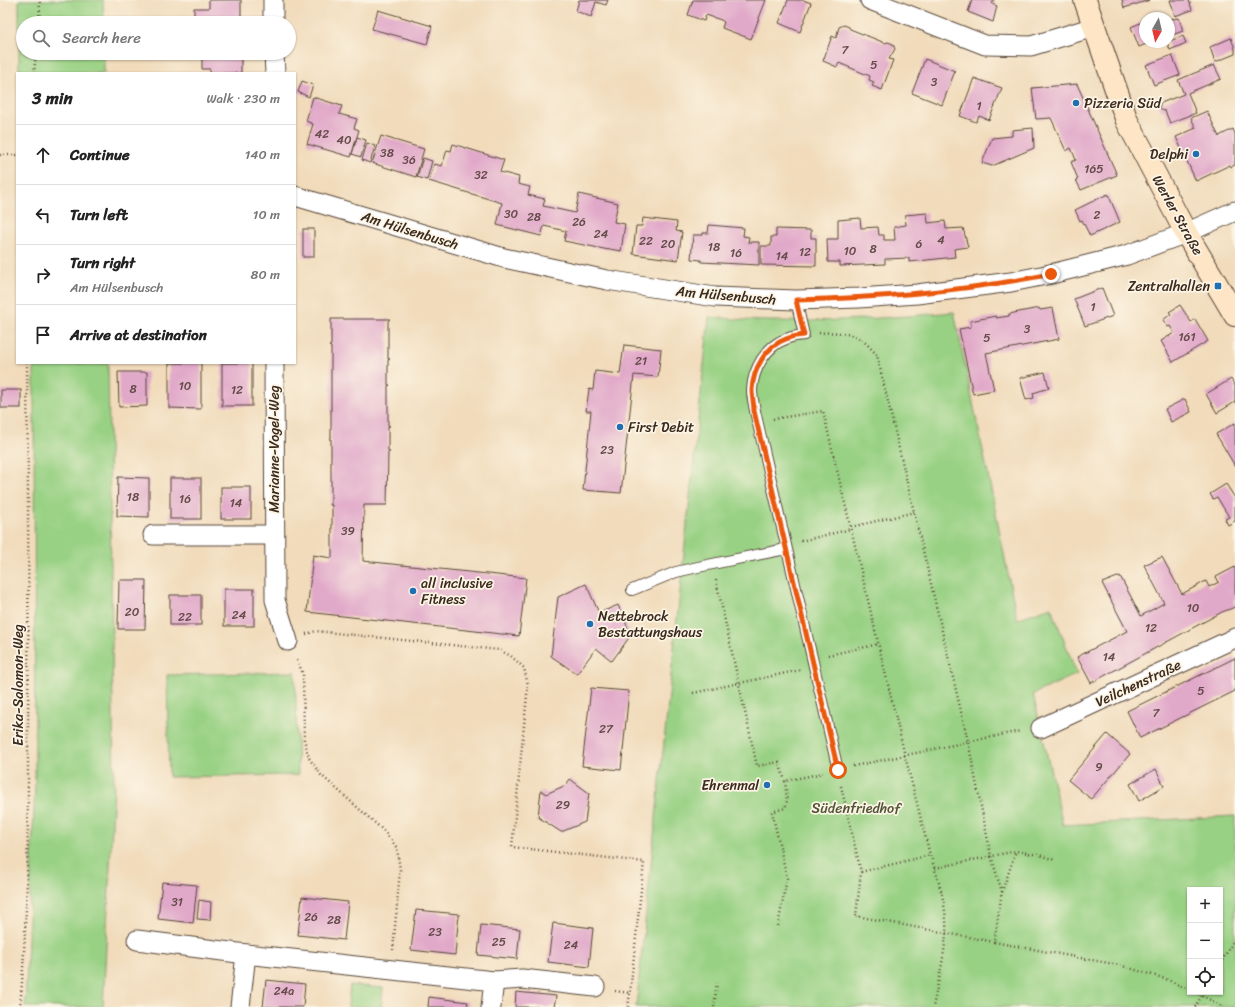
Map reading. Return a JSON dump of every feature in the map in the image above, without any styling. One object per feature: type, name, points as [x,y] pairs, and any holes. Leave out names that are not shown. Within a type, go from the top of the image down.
[{"type":"main road","name":"Werler Straße","points":[[1085,0],[1126,121],[1186,233],[1235,315]]},
{"type":"street","points":[[273,0],[274,16]]},
{"type":"street","points":[[870,0],[985,45],[1031,46],[1094,27]]},
{"type":"street","points":[[274,60],[274,72]]},
{"type":"street","name":"Am Hülsenbusch","points":[[296,196],[504,258],[607,280],[715,297],[796,300],[917,294],[1011,282],[1051,274],[1120,257],[1186,233],[1235,211]]},
{"type":"street","name":"Marianne-Vogel-Weg","points":[[274,364],[275,600],[288,641]]},
{"type":"street","points":[[153,535],[274,535]]},
{"type":"street","name":"Veilchenstraße","points":[[1041,728],[1235,638]]},
{"type":"street","points":[[137,940],[246,954],[494,981],[522,979],[595,987]]},
{"type":"street","points":[[240,1007],[246,954]]},
{"type":"street","points":[[491,1007],[494,981]]},
{"type":"lane","points":[[796,300],[804,335],[786,339],[770,349],[761,360],[753,377],[752,391],[757,422],[838,770]]},
{"type":"lane","points":[[632,590],[676,572],[786,547]]},
{"type":"path","points":[[39,16],[40,0]]},
{"type":"path","points":[[34,72],[35,60]]},
{"type":"path","points":[[0,155],[16,155]]},
{"type":"path","points":[[804,335],[820,333],[849,335],[860,339],[877,355],[968,741],[991,856],[1002,892]]},
{"type":"path","name":"Erika-Salomon-Weg","points":[[20,1007],[28,845],[29,666],[27,364]]},
{"type":"path","points":[[757,422],[823,411],[905,756],[944,906],[946,932],[933,1007]]},
{"type":"path","points":[[786,547],[851,528],[915,512]]},
{"type":"path","points":[[713,564],[757,766],[779,762],[785,781],[787,801],[785,808],[772,812],[787,878],[778,926]]},
{"type":"path","points":[[391,970],[400,870],[397,848],[384,831],[321,775],[310,758],[304,739],[303,674],[288,641],[316,630],[499,650],[511,656],[524,668],[528,685],[512,847],[644,862],[628,1007]]},
{"type":"path","points":[[693,693],[739,683],[879,644]]},
{"type":"path","points":[[785,781],[905,756],[968,741],[1041,728]]},
{"type":"path","points":[[838,770],[861,872],[856,916],[1119,965],[1166,979],[1187,989]]},
{"type":"path","points":[[994,942],[1002,892],[1016,851]]},
{"type":"path","points":[[935,868],[1016,851],[1039,855],[1055,860]]},
{"type":"path","points":[[861,872],[930,855]]},
{"type":"path","points":[[1223,959],[1235,938]]},
{"type":"path","points":[[714,1007],[717,983]]},
{"type":"path","points":[[595,987],[630,993]]},
{"type":"path","points":[[1195,1007],[1202,995],[1224,1007]]},
{"type":"green space","points":[[19,0],[103,0],[104,16],[19,16]]},
{"type":"green space","points":[[19,60],[104,60],[104,72],[19,72]]},
{"type":"green space","name":"Südenfriedhof","points":[[954,312],[1017,619],[1051,607],[1077,674],[1033,694],[1063,825],[1235,816],[1235,1007],[636,1007],[709,317],[759,321],[860,319]]},
{"type":"green space","points":[[34,364],[108,364],[114,785],[103,1007],[25,1007],[35,787]]},
{"type":"green space","points":[[295,672],[298,775],[169,777],[167,675]]},
{"type":"green space","points":[[350,985],[383,988],[381,1007],[348,1007]]},
{"type":"building","points":[[209,0],[241,0],[241,16],[194,16],[194,8],[209,8]]},
{"type":"building","points":[[579,0],[608,0],[606,5],[596,2],[591,17],[576,11]]},
{"type":"building","points":[[693,0],[766,0],[751,39],[722,28],[724,22],[721,20],[706,15],[704,21],[688,15]]},
{"type":"building","points":[[788,0],[803,0],[811,3],[800,32],[779,23]]},
{"type":"building","points":[[972,0],[994,0],[992,4],[997,6],[993,22],[968,12]]},
{"type":"building","points":[[1122,0],[1150,0],[1124,8]]},
{"type":"building","points":[[1170,0],[1189,0],[1192,10],[1175,16]]},
{"type":"building","points":[[378,10],[432,26],[427,44],[372,29]]},
{"type":"building","points":[[1179,18],[1183,31],[1175,34],[1175,19]]},
{"type":"building","points":[[1139,24],[1139,47],[1131,27]]},
{"type":"building","points":[[844,25],[850,29],[885,43],[888,42],[893,44],[895,49],[889,59],[893,60],[882,90],[872,86],[874,82],[869,80],[870,76],[839,63],[837,67],[823,61],[832,36],[836,38],[839,27]]},
{"type":"building","points":[[1183,36],[1186,43],[1175,48],[1175,39]]},
{"type":"building","points":[[1231,38],[1235,49],[1235,54],[1215,62],[1210,47]]},
{"type":"building","points":[[1172,55],[1180,75],[1154,85],[1146,65]]},
{"type":"building","points":[[925,59],[955,71],[942,105],[912,93]]},
{"type":"building","points":[[202,60],[241,60],[241,72],[210,72],[210,69],[202,69]]},
{"type":"building","points":[[1214,65],[1221,79],[1188,93],[1196,113],[1170,123],[1165,111],[1161,110],[1159,106],[1161,103],[1184,94],[1178,80]]},
{"type":"building","points":[[974,78],[1002,88],[989,120],[979,116],[976,122],[960,116]]},
{"type":"building","points":[[302,81],[313,85],[309,97],[298,92]]},
{"type":"building","points":[[1077,84],[1117,175],[1081,190],[1076,180],[1078,179],[1071,162],[1076,160],[1071,148],[1066,151],[1051,118],[1036,119],[1032,88]]},
{"type":"building","points":[[313,97],[342,106],[339,114],[357,119],[354,128],[359,130],[351,157],[307,144],[313,124],[306,121]]},
{"type":"building","points":[[1207,111],[1219,137],[1233,129],[1235,134],[1235,165],[1231,167],[1230,165],[1196,181],[1176,137],[1196,128],[1191,118]]},
{"type":"building","points":[[1033,128],[1034,148],[992,166],[982,163],[992,138],[1012,136],[1012,130]]},
{"type":"building","points":[[381,136],[424,149],[416,177],[372,163]]},
{"type":"building","points":[[357,137],[366,140],[361,157],[352,154]]},
{"type":"building","points":[[367,143],[375,146],[370,163],[362,160]]},
{"type":"building","points":[[453,144],[504,160],[500,172],[519,177],[518,184],[530,187],[528,195],[545,199],[543,206],[575,213],[579,194],[618,203],[614,222],[625,224],[621,251],[564,241],[566,231],[544,226],[541,236],[497,225],[502,203],[429,181],[434,164],[442,166],[447,150],[451,151]]},
{"type":"building","points":[[423,158],[432,161],[427,180],[417,177]]},
{"type":"building","points":[[1108,194],[1120,222],[1090,236],[1075,210]]},
{"type":"building","points":[[927,213],[928,223],[945,221],[946,229],[963,228],[968,247],[954,249],[955,257],[909,262],[909,258],[885,259],[885,264],[840,266],[840,262],[828,262],[827,239],[838,239],[838,220],[860,218],[861,228],[878,227],[879,235],[884,235],[884,240],[895,240],[894,227],[906,225],[905,215]]},
{"type":"building","points":[[643,218],[677,222],[676,231],[682,232],[678,260],[633,254],[636,226],[642,226]]},
{"type":"building","points":[[709,225],[744,228],[743,236],[749,237],[748,242],[759,242],[759,265],[701,262],[701,260],[691,259],[693,235],[703,235],[703,233],[708,233]]},
{"type":"building","points":[[303,229],[314,229],[314,257],[303,257]]},
{"type":"building","points":[[776,229],[811,230],[811,238],[816,238],[816,266],[761,265],[761,246],[771,246],[771,237],[776,237]]},
{"type":"building","points":[[1102,288],[1113,316],[1085,326],[1074,299]]},
{"type":"building","points":[[1180,305],[1191,322],[1195,319],[1208,341],[1173,362],[1161,341],[1174,333],[1170,326],[1168,327],[1163,320],[1171,314],[1169,312]]},
{"type":"building","points":[[1039,308],[1040,310],[1053,308],[1059,339],[986,353],[994,390],[973,394],[959,329],[971,327],[970,321],[996,316],[996,318],[1009,316],[1009,314]]},
{"type":"building","points":[[331,319],[390,319],[388,321],[388,359],[390,359],[388,360],[388,385],[390,385],[388,386],[388,425],[390,426],[388,426],[388,451],[390,452],[388,452],[387,505],[364,505],[363,561],[526,578],[519,636],[307,612],[313,555],[332,558],[332,505],[330,505],[331,439],[329,439],[331,438],[331,347],[329,346],[331,345]]},
{"type":"building","points":[[624,345],[661,349],[658,377],[634,375],[621,493],[583,490],[591,411],[586,411],[589,389],[593,390],[595,371],[620,374]]},
{"type":"building","points":[[169,364],[201,364],[201,409],[169,408]]},
{"type":"building","points":[[222,364],[252,364],[252,406],[222,406]]},
{"type":"building","points":[[118,372],[147,372],[147,406],[119,407]]},
{"type":"building","points":[[1045,372],[1049,388],[1033,393],[1034,398],[1026,400],[1020,378]]},
{"type":"building","points":[[1231,379],[1235,386],[1235,402],[1217,413],[1206,394]]},
{"type":"building","points":[[1,390],[21,390],[21,408],[1,408]]},
{"type":"building","points":[[1185,399],[1191,412],[1171,422],[1165,409]]},
{"type":"building","points":[[1235,423],[1235,466],[1216,434]]},
{"type":"building","points":[[118,477],[149,478],[149,517],[117,516]]},
{"type":"building","points":[[170,478],[201,478],[201,519],[170,519]]},
{"type":"building","points":[[1226,484],[1235,498],[1235,521],[1228,525],[1225,519],[1229,517],[1217,497],[1213,499],[1210,494]]},
{"type":"building","points":[[221,487],[251,487],[251,519],[221,519]]},
{"type":"building","points":[[1162,557],[1182,594],[1206,581],[1209,587],[1219,582],[1216,577],[1235,567],[1235,607],[1222,612],[1091,683],[1077,657],[1127,631],[1102,583],[1120,576],[1141,616],[1164,603],[1144,565]]},
{"type":"building","points":[[119,580],[146,580],[145,629],[118,629]]},
{"type":"building","name":"Nettebrock Bestattungshaus","points":[[586,584],[599,613],[618,605],[631,635],[612,661],[596,648],[577,674],[551,656],[558,597]]},
{"type":"building","points":[[224,589],[254,589],[254,626],[224,626]]},
{"type":"building","points":[[170,595],[201,595],[201,625],[170,625]]},
{"type":"building","points":[[1235,658],[1235,691],[1140,738],[1127,711]]},
{"type":"building","points":[[591,688],[629,691],[621,770],[582,766]]},
{"type":"building","points":[[1107,734],[1130,754],[1091,799],[1068,780]]},
{"type":"building","points":[[1156,769],[1164,786],[1139,801],[1130,784]]},
{"type":"building","points":[[570,779],[589,793],[585,822],[561,832],[538,817],[541,790],[546,794],[566,785]]},
{"type":"building","points":[[162,882],[197,885],[193,923],[158,919]]},
{"type":"building","points":[[302,897],[348,902],[344,940],[298,935]]},
{"type":"building","points":[[199,900],[211,902],[210,920],[197,919]]},
{"type":"building","points":[[416,910],[459,914],[455,955],[411,950]]},
{"type":"building","points":[[553,923],[593,928],[589,967],[548,962]]},
{"type":"building","points":[[481,925],[520,929],[517,959],[478,955]]},
{"type":"building","points":[[266,980],[305,984],[303,1007],[263,1007]]},
{"type":"building","points":[[516,992],[556,996],[554,1007],[515,1007]]},
{"type":"building","points":[[429,997],[468,1002],[467,1007],[428,1007]]},
{"type":"place","name":"Pizzeria Süd","points":[[1076,103]]},
{"type":"place","name":"Delphi","points":[[1196,154]]},
{"type":"place","name":"Zentralhallen","points":[[1218,286]]},
{"type":"place","name":"First Debit","points":[[620,427]]},
{"type":"place","name":"all inclusive Fitness","points":[[413,591]]},
{"type":"place","name":"Nettebrock Bestattungshaus","points":[[590,624]]},
{"type":"place","name":"Ehrenmal","points":[[767,785]]},
{"type":"route","points":[[838,770],[754,411],[752,391],[753,377],[761,360],[770,349],[786,339],[804,335],[796,300],[917,294],[1011,282],[1051,274]]}]
